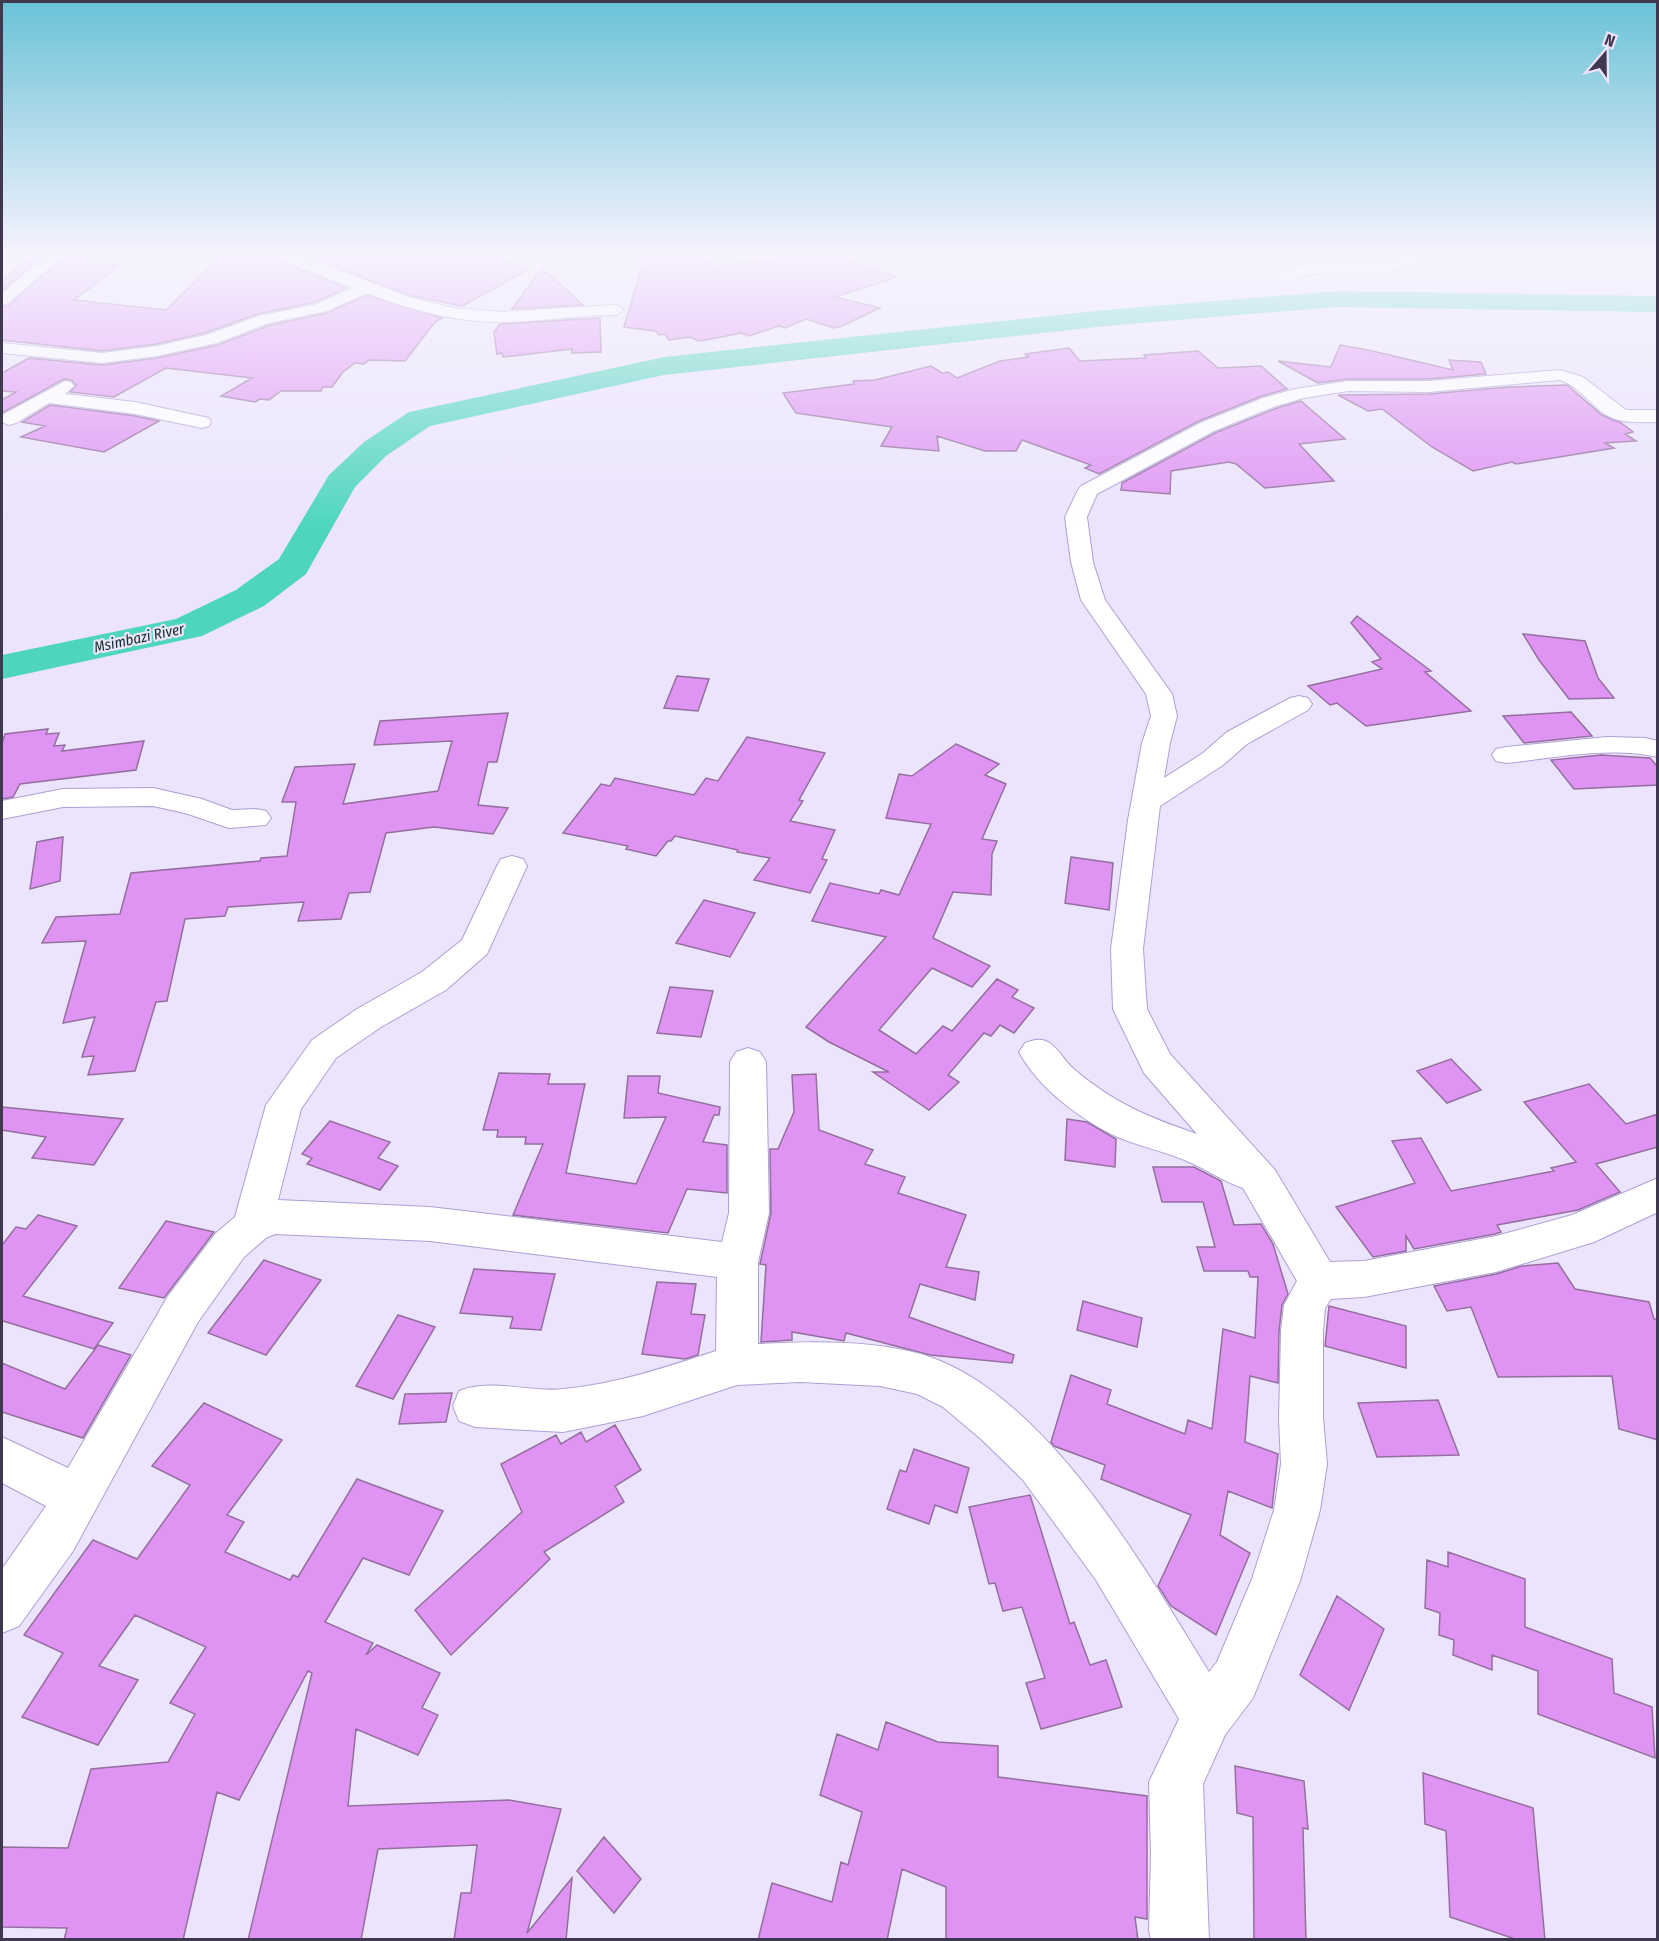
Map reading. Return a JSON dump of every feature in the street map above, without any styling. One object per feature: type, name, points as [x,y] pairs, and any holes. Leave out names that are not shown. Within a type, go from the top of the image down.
[{"type":"street","points":[[2,348],[113,357],[170,347]]},
{"type":"street","points":[[9,419],[113,357]]},
{"type":"street","points":[[1319,1281],[1261,1181],[1157,1063],[1131,1009],[1127,949],[1146,802],[1164,716],[1158,694],[1094,600],[1082,562],[1076,517],[1088,490],[1236,412],[1289,396],[1331,387],[1387,384],[1440,386],[1560,375],[1578,379],[1616,413],[1639,417],[1658,416]]},
{"type":"street","points":[[46,397],[135,408],[202,422]]},
{"type":"street","points":[[1146,802],[1213,759],[1237,738],[1299,704]]},
{"type":"street","points":[[1506,755],[1630,745],[1658,749]]},
{"type":"street","points":[[2,810],[63,798],[153,797],[192,805],[229,819],[256,818]]},
{"type":"street","points":[[252,1226],[284,1105],[324,1049],[369,1018],[435,981],[476,946],[492,906],[512,866]]},
{"type":"street","points":[[1036,1052],[1061,1079],[1104,1112],[1133,1127],[1202,1151],[1261,1181]]},
{"type":"street","points":[[737,1365],[738,1262],[749,1213],[748,1062]]},
{"type":"street","points":[[1319,1281],[1364,1279],[1496,1254],[1580,1230],[1658,1194]]},
{"type":"street","points":[[2,1609],[56,1534],[183,1309],[230,1245],[252,1226],[273,1217],[430,1224],[738,1262]]},
{"type":"street","points":[[1180,1940],[1176,1782],[1207,1717],[1235,1680],[1276,1581],[1297,1510],[1304,1464],[1301,1418],[1302,1331],[1305,1305],[1319,1281]]},
{"type":"street","points":[[475,1406],[563,1411],[643,1395],[737,1365],[800,1362],[880,1366],[922,1375],[958,1392],[1040,1464],[1113,1563],[1207,1717]]},
{"type":"street","points":[[2,1459],[77,1497]]},
{"type":"building","points":[[62,347],[137,347],[102,351]]},
{"type":"building","points":[[211,347],[416,347],[405,361],[369,360],[364,364],[355,363],[343,372],[332,387],[323,387],[321,391],[281,391],[269,400],[260,399],[255,402],[221,396],[252,378],[166,368],[114,397],[70,392],[76,385],[71,380],[64,379],[2,413],[2,400],[16,392],[2,391],[2,373],[29,358],[102,365],[157,358]]},
{"type":"building","points":[[496,347],[601,347],[601,352],[572,353],[572,349],[503,357],[502,353],[497,354]]},
{"type":"building","points":[[1339,347],[1349,347],[1453,370],[1449,360],[1481,362],[1486,374],[1429,379],[1348,379],[1318,383],[1278,361],[1331,367]]},
{"type":"building","points":[[1069,348],[1080,361],[1146,358],[1144,355],[1198,351],[1218,368],[1261,366],[1287,389],[1262,396],[1199,421],[1099,474],[1085,468],[1091,465],[1022,440],[1016,451],[985,451],[937,436],[939,451],[881,446],[892,427],[796,413],[783,393],[854,384],[853,381],[875,380],[931,366],[957,378],[1000,361],[1029,357],[1025,354]]},
{"type":"building","points":[[1567,385],[1602,415],[1621,423],[1633,432],[1625,434],[1636,441],[1605,443],[1614,448],[1516,464],[1512,462],[1473,471],[1432,447],[1382,409],[1368,411],[1338,395],[1429,394]]},
{"type":"building","points":[[1301,401],[1345,439],[1299,444],[1334,481],[1265,488],[1236,464],[1229,462],[1171,471],[1170,494],[1121,490],[1122,483],[1215,433],[1277,408]]},
{"type":"building","points":[[50,405],[159,421],[104,452],[21,437],[45,426],[22,422]]},
{"type":"building","points":[[1357,616],[1431,671],[1425,672],[1471,711],[1366,726],[1337,703],[1330,705],[1308,686],[1382,669],[1372,662],[1381,659],[1351,623]]},
{"type":"building","points":[[1523,634],[1585,641],[1598,678],[1614,698],[1569,699],[1539,660]]},
{"type":"building","points":[[677,676],[709,679],[698,711],[664,708]]},
{"type":"building","points":[[1571,712],[1592,736],[1524,743],[1503,716]]},
{"type":"building","points":[[508,713],[497,762],[488,762],[478,805],[508,808],[493,834],[434,827],[386,833],[370,892],[349,893],[341,919],[298,921],[304,902],[228,907],[225,916],[185,919],[167,1001],[156,1002],[135,1071],[88,1075],[94,1056],[82,1057],[95,1017],[63,1023],[86,941],[42,943],[56,917],[120,914],[131,873],[260,861],[261,858],[287,856],[296,802],[282,802],[295,767],[355,764],[343,804],[438,791],[452,741],[374,745],[380,721]]},
{"type":"building","points":[[48,729],[46,734],[59,733],[54,746],[65,745],[62,751],[144,741],[136,770],[20,784],[13,797],[2,799],[2,743],[5,734]]},
{"type":"building","points":[[747,737],[825,753],[799,800],[803,801],[790,821],[835,830],[822,859],[827,860],[810,893],[754,880],[770,858],[737,852],[738,850],[675,836],[656,856],[626,849],[628,846],[563,833],[601,784],[610,786],[615,778],[694,795],[706,778],[718,781]]},
{"type":"building","points":[[956,744],[999,764],[985,775],[1006,784],[982,839],[997,841],[992,854],[991,895],[953,892],[933,938],[990,966],[972,987],[932,968],[879,1030],[916,1054],[943,1026],[952,1031],[997,979],[1018,990],[1012,997],[1034,1008],[1014,1033],[1000,1025],[991,1036],[984,1033],[948,1075],[959,1082],[929,1110],[873,1072],[889,1072],[829,1042],[806,1027],[886,937],[812,921],[830,883],[879,894],[881,890],[899,895],[931,824],[886,818],[899,774],[912,776]]},
{"type":"building","points":[[1601,755],[1650,758],[1658,767],[1658,785],[1574,789],[1551,760]]},
{"type":"building","points":[[63,837],[60,881],[30,889],[37,842]]},
{"type":"building","points":[[1071,857],[1113,863],[1109,910],[1065,903]]},
{"type":"building","points":[[704,900],[755,913],[730,957],[676,943]]},
{"type":"building","points":[[670,987],[713,991],[701,1037],[657,1033]]},
{"type":"building","points":[[1451,1059],[1481,1090],[1447,1103],[1417,1071]]},
{"type":"building","points":[[499,1073],[550,1074],[548,1084],[585,1084],[566,1173],[636,1184],[666,1117],[624,1118],[628,1076],[660,1076],[658,1093],[720,1107],[719,1115],[714,1115],[703,1142],[727,1145],[727,1193],[687,1189],[668,1233],[513,1215],[543,1144],[525,1144],[526,1137],[497,1137],[498,1130],[483,1130]]},
{"type":"building","points":[[816,1074],[819,1130],[873,1150],[865,1164],[905,1177],[898,1193],[966,1215],[946,1267],[979,1272],[975,1300],[920,1284],[909,1317],[1014,1355],[1012,1363],[930,1355],[846,1333],[844,1341],[792,1332],[792,1340],[761,1342],[766,1265],[760,1264],[771,1213],[770,1149],[778,1149],[794,1112],[792,1075]]},
{"type":"building","points":[[1589,1084],[1626,1124],[1658,1114],[1658,1147],[1596,1164],[1620,1192],[1578,1210],[1497,1225],[1501,1232],[1495,1234],[1414,1249],[1406,1236],[1406,1251],[1373,1257],[1336,1207],[1415,1183],[1392,1141],[1421,1138],[1451,1191],[1554,1171],[1551,1168],[1576,1162],[1524,1102]]},
{"type":"building","points":[[2,1107],[123,1119],[94,1165],[32,1158],[46,1137],[2,1130]]},
{"type":"building","points":[[1067,1119],[1087,1122],[1116,1139],[1115,1167],[1065,1160]]},
{"type":"building","points":[[330,1121],[390,1142],[378,1158],[398,1166],[380,1190],[307,1164],[312,1158],[302,1154]]},
{"type":"building","points":[[1153,1167],[1194,1167],[1221,1181],[1234,1225],[1261,1224],[1273,1244],[1288,1294],[1282,1305],[1279,1331],[1278,1383],[1250,1376],[1245,1442],[1278,1454],[1272,1508],[1228,1491],[1220,1535],[1250,1553],[1216,1635],[1171,1606],[1158,1586],[1191,1515],[1101,1479],[1105,1465],[1054,1446],[1051,1442],[1071,1375],[1111,1390],[1107,1404],[1185,1434],[1188,1420],[1212,1429],[1223,1329],[1255,1338],[1258,1277],[1250,1277],[1248,1271],[1204,1271],[1197,1247],[1215,1247],[1203,1202],[1162,1202]]},
{"type":"building","points":[[38,1215],[77,1226],[23,1296],[113,1323],[94,1349],[3,1321],[2,1323],[2,1245],[16,1227],[26,1229]]},
{"type":"building","points":[[166,1221],[214,1232],[164,1298],[119,1288]]},
{"type":"building","points":[[264,1260],[321,1280],[266,1355],[208,1333]]},
{"type":"building","points":[[1558,1263],[1575,1289],[1649,1302],[1654,1319],[1658,1319],[1658,1440],[1619,1429],[1612,1376],[1498,1377],[1471,1307],[1447,1311],[1434,1286],[1496,1274],[1522,1266]]},
{"type":"building","points":[[474,1269],[555,1274],[541,1330],[510,1328],[513,1317],[460,1313]]},
{"type":"building","points":[[657,1282],[696,1284],[691,1314],[705,1315],[698,1355],[685,1359],[642,1354]]},
{"type":"building","points":[[1083,1301],[1142,1318],[1137,1347],[1077,1330]]},
{"type":"building","points":[[1329,1306],[1406,1326],[1406,1368],[1325,1346]]},
{"type":"building","points":[[398,1315],[435,1327],[393,1399],[356,1386]]},
{"type":"building","points":[[98,1345],[131,1355],[83,1438],[2,1412],[2,1363],[65,1389]]},
{"type":"building","points":[[452,1393],[446,1422],[399,1424],[405,1394]]},
{"type":"building","points":[[1438,1400],[1459,1455],[1377,1457],[1358,1403]]},
{"type":"building","points":[[204,1403],[282,1440],[227,1515],[244,1522],[225,1552],[290,1580],[293,1575],[298,1577],[357,1479],[443,1511],[409,1575],[363,1558],[325,1622],[373,1643],[366,1655],[377,1645],[440,1673],[422,1708],[438,1715],[418,1755],[356,1729],[348,1806],[509,1800],[561,1809],[527,1933],[572,1878],[566,1940],[454,1940],[461,1893],[471,1893],[477,1845],[378,1849],[361,1940],[248,1940],[312,1673],[308,1671],[239,1800],[217,1792],[183,1940],[64,1940],[67,1928],[2,1927],[2,1847],[68,1848],[91,1769],[168,1762],[195,1714],[170,1703],[206,1647],[135,1615],[99,1666],[138,1680],[98,1745],[22,1717],[63,1653],[24,1635],[93,1540],[137,1559],[190,1485],[152,1466]]},
{"type":"building","points":[[615,1425],[641,1470],[615,1486],[624,1502],[544,1552],[550,1559],[451,1655],[415,1610],[522,1512],[501,1464],[556,1435],[561,1444],[581,1432],[586,1442]]},
{"type":"building","points":[[914,1449],[969,1468],[957,1513],[935,1505],[929,1524],[887,1509],[900,1470],[906,1472]]},
{"type":"building","points":[[1030,1495],[1070,1624],[1074,1622],[1090,1665],[1106,1660],[1122,1707],[1041,1729],[1026,1683],[1045,1678],[1022,1607],[1003,1611],[995,1583],[989,1584],[969,1507]]},
{"type":"building","points":[[1448,1552],[1525,1579],[1525,1627],[1612,1659],[1614,1693],[1652,1707],[1655,1758],[1538,1714],[1538,1671],[1492,1655],[1492,1670],[1453,1655],[1454,1640],[1439,1635],[1440,1613],[1425,1608],[1427,1560],[1448,1567]]},
{"type":"building","points":[[1337,1596],[1384,1629],[1349,1710],[1300,1675]]},
{"type":"building","points":[[886,1722],[938,1742],[998,1746],[998,1777],[1147,1796],[1147,1919],[1135,1917],[1138,1940],[946,1940],[946,1887],[902,1869],[887,1940],[758,1940],[772,1883],[832,1902],[841,1862],[848,1865],[862,1812],[820,1795],[837,1734],[878,1750]]},
{"type":"building","points":[[1235,1766],[1304,1781],[1308,1829],[1303,1828],[1306,1940],[1254,1940],[1253,1817],[1237,1813]]},
{"type":"building","points":[[1423,1773],[1533,1808],[1545,1940],[1518,1940],[1450,1917],[1446,1831],[1425,1824]]},
{"type":"building","points":[[604,1837],[641,1879],[614,1913],[577,1871]]},
{"type":"waterway","name":"Msimbazi River","points":[[2,667],[188,628],[250,598],[293,566],[341,482],[375,449],[420,419],[664,366],[842,347]]}]
